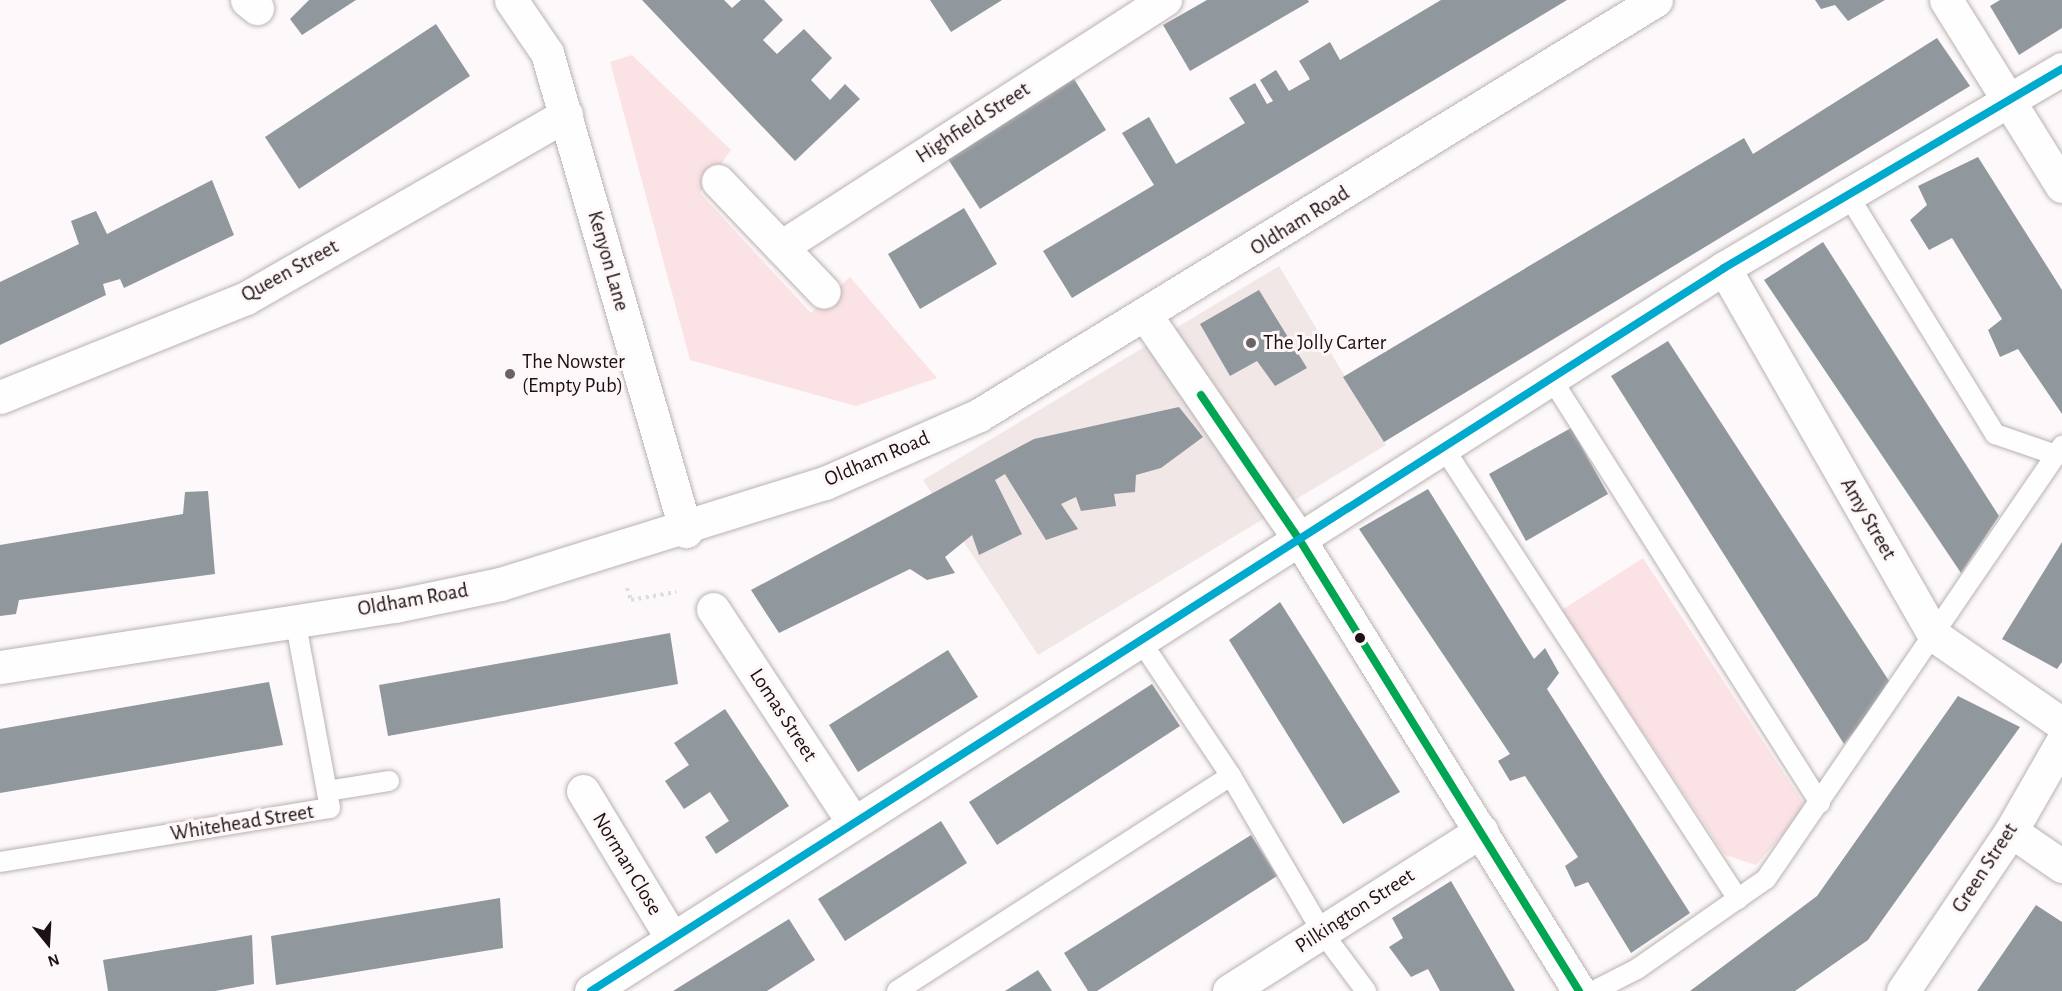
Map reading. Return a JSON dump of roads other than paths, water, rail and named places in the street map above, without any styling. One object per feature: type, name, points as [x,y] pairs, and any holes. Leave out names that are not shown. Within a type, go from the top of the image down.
[{"type":"street","name":"Kenyon Lane","points":[[511,0],[548,53],[686,531]]},
{"type":"street","name":"Highfield Street","points":[[781,247],[1165,0]]},
{"type":"street","points":[[1946,0],[2062,186]]},
{"type":"street","name":"Oldham Road","points":[[0,668],[500,584],[686,531],[825,483],[979,415],[1146,315],[1645,3]]},
{"type":"street","points":[[591,991],[671,937],[1138,637],[1299,539],[1724,268],[2062,69]]},
{"type":"street","name":"Queen Street","points":[[0,397],[246,298],[566,115]]},
{"type":"street","points":[[718,182],[824,292]]},
{"type":"street","name":"Amy Street","points":[[1724,268],[1935,636],[2062,724]]},
{"type":"street","points":[[1146,315],[1299,539],[1579,991]]},
{"type":"street","name":"Lomas Street","points":[[713,609],[853,822]]},
{"type":"street","name":"Green Street","points":[[1903,991],[2011,831],[2062,742]]},
{"type":"street","name":"Norman Close","points":[[583,790],[671,937]]},
{"type":"street","name":"Pilkington Street","points":[[1229,991],[1481,831]]},
{"type":"street","points":[[2011,831],[2062,866]]},
{"type":"lane","points":[[1594,991],[1637,969],[1766,879],[1935,636],[2059,451],[1995,434],[1848,195]]},
{"type":"lane","points":[[1551,378],[1820,803]]},
{"type":"lane","points":[[1443,447],[1738,899]]},
{"type":"lane","name":"Whitehead Street","points":[[0,862],[330,808],[295,619]]},
{"type":"lane","points":[[1138,637],[1231,776],[1322,932],[1366,991]]},
{"type":"lane","points":[[897,991],[1231,776]]},
{"type":"lane","points":[[327,791],[390,781]]},
{"type":"place","name":"The Jolly Carter","points":[[1251,343]]},
{"type":"place","name":"The Nowster (Empty Pub)","points":[[510,374]]}]
